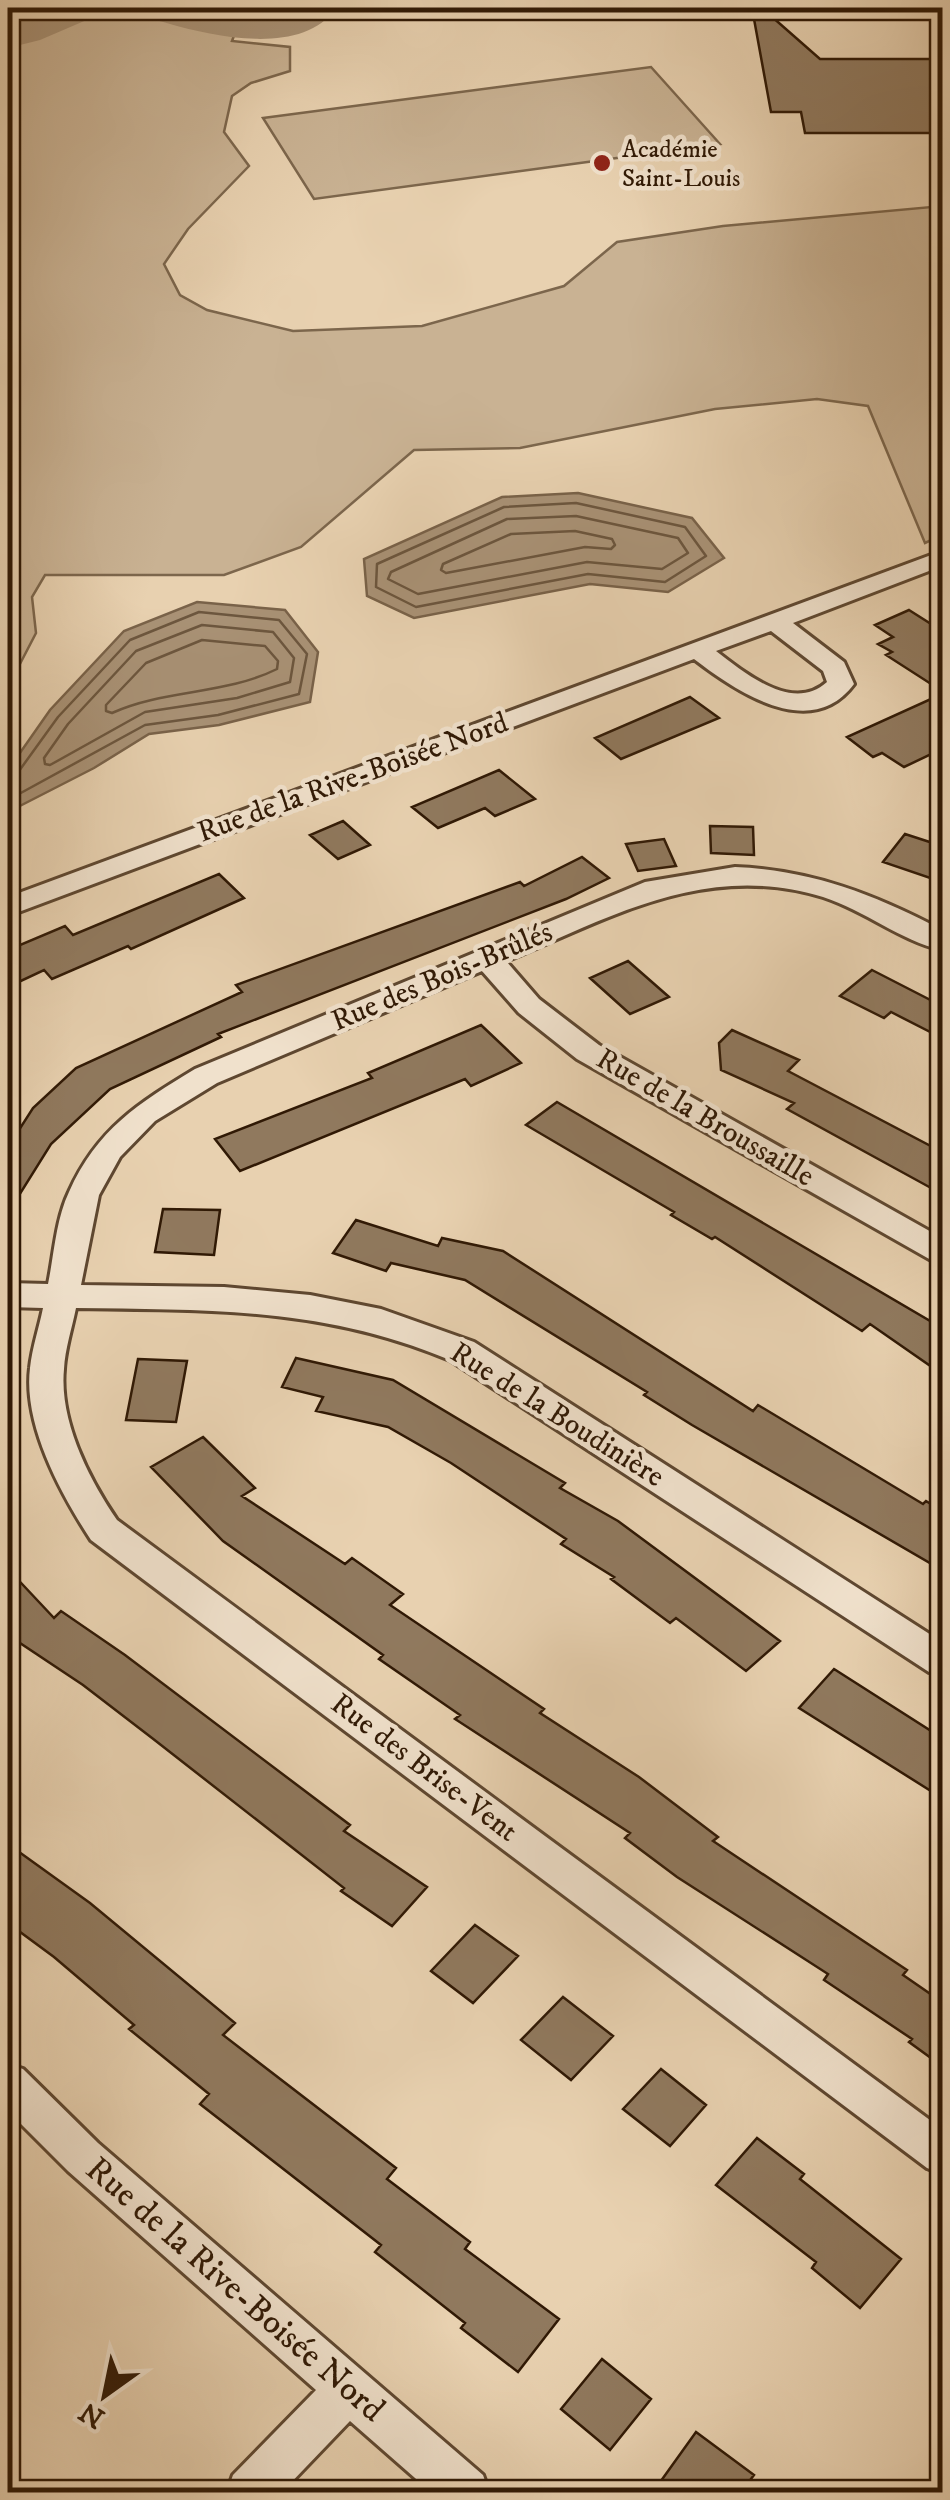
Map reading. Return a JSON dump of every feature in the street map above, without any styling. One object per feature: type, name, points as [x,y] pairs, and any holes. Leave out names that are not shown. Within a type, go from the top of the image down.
[{"type":"street","name":"Rue de la Rive-Boisée Nord","points":[[8,907],[942,558]]},
{"type":"street","points":[[698,650],[746,688],[782,700],[814,702],[832,695],[841,684],[835,668],[776,622]]},
{"type":"street","name":"Rue des Bois-Brûlés","points":[[64,1297],[83,1195],[108,1150],[144,1114],[206,1076],[656,888],[705,875],[761,875],[813,882],[872,903],[942,941]]},
{"type":"street","name":"Rue de la Broussaille","points":[[487,958],[528,1006],[588,1052],[942,1252]]},
{"type":"street","name":"Rue de la Boudinière","points":[[8,1295],[266,1302],[354,1314],[407,1328],[462,1352],[942,1661]]},
{"type":"street","name":"Rue des Brise-Vent","points":[[64,1297],[46,1372],[55,1430],[72,1482],[104,1530],[942,2154]]},
{"type":"street","name":"Rue de la Rive-Boisée Nord","points":[[8,2083],[83,2156],[466,2492]]},
{"type":"street","points":[[250,2492],[348,2390]]},
{"type":"shaded area","points":[[8,8],[298,8],[238,25],[232,41],[290,47],[290,71],[251,83],[232,96],[224,132],[249,166],[188,229],[164,264],[180,295],[207,310],[293,331],[422,326],[564,286],[617,242],[723,226],[942,206],[942,535],[925,543],[868,406],[817,399],[715,409],[520,448],[414,450],[301,547],[224,575],[45,575],[32,597],[36,633],[8,687]]},
{"type":"shaded area","points":[[651,67],[720,144],[314,199],[263,118]]},
{"type":"water","points":[[578,493],[692,518],[724,558],[668,592],[590,584],[414,618],[367,596],[364,559],[502,497]]},
{"type":"water","points":[[197,602],[285,610],[318,652],[310,702],[219,725],[149,734],[94,768],[8,812],[8,770],[50,710],[124,631]]},
{"type":"building","points":[[752,8],[762,8],[820,59],[942,59],[942,133],[805,133],[801,112],[771,112]]},
{"type":"building","points":[[909,610],[942,631],[942,691],[886,655],[892,652],[878,644],[893,637],[875,625]]},
{"type":"building","points":[[942,694],[942,749],[904,767],[882,753],[873,757],[847,737]]},
{"type":"building","points":[[690,697],[719,718],[621,759],[595,738]]},
{"type":"building","points":[[499,770],[535,799],[495,816],[485,808],[438,828],[412,807]]},
{"type":"building","points":[[343,821],[370,845],[338,859],[310,835]]},
{"type":"building","points":[[710,826],[753,827],[754,855],[711,853]]},
{"type":"building","points":[[905,834],[942,846],[942,882],[883,862]]},
{"type":"building","points":[[664,839],[676,866],[638,871],[626,844]]},
{"type":"building","points":[[582,857],[609,878],[566,899],[218,1034],[221,1037],[110,1089],[51,1144],[8,1213],[8,1147],[33,1108],[76,1068],[242,992],[236,985],[520,882],[524,886]]},
{"type":"building","points":[[219,874],[244,898],[131,949],[128,946],[52,979],[44,970],[8,987],[8,950],[65,926],[73,935]]},
{"type":"building","points":[[628,961],[669,997],[630,1014],[590,978]]},
{"type":"building","points":[[872,970],[942,1006],[942,1038],[891,1012],[884,1018],[840,996]]},
{"type":"building","points":[[481,1025],[521,1063],[471,1086],[465,1079],[240,1171],[215,1139],[372,1078],[368,1073]]},
{"type":"building","points":[[732,1030],[799,1060],[788,1071],[942,1152],[942,1194],[787,1109],[794,1103],[721,1070],[719,1043]]},
{"type":"building","points":[[557,1102],[942,1328],[942,1374],[870,1324],[862,1331],[715,1237],[712,1239],[671,1215],[674,1212],[526,1125]]},
{"type":"building","points":[[163,1209],[220,1210],[214,1255],[155,1252]]},
{"type":"building","points":[[356,1220],[438,1246],[442,1238],[503,1251],[753,1411],[758,1405],[923,1504],[926,1501],[942,1511],[942,1570],[692,1425],[644,1395],[647,1392],[465,1280],[391,1263],[386,1271],[333,1253]]},
{"type":"building","points":[[296,1358],[393,1380],[565,1483],[560,1488],[618,1521],[780,1641],[746,1671],[676,1618],[670,1623],[611,1579],[614,1577],[561,1544],[566,1539],[451,1463],[388,1427],[316,1411],[323,1397],[282,1387]]},
{"type":"building","points":[[138,1359],[187,1361],[176,1422],[126,1420]]},
{"type":"building","points":[[203,1437],[255,1488],[242,1496],[345,1564],[352,1558],[403,1594],[390,1605],[544,1709],[540,1713],[639,1777],[718,1837],[713,1841],[907,1970],[903,1975],[942,2002],[942,2066],[909,2042],[912,2039],[824,1980],[828,1974],[677,1877],[625,1838],[630,1833],[455,1719],[460,1715],[379,1659],[383,1655],[223,1541],[151,1467]]},
{"type":"building","points":[[8,1569],[54,1618],[61,1611],[125,1655],[350,1825],[344,1831],[427,1887],[392,1926],[341,1891],[344,1888],[152,1738],[8,1635]]},
{"type":"building","points":[[834,1669],[942,1738],[942,1798],[799,1708]]},
{"type":"building","points":[[8,1844],[90,1903],[235,2023],[223,2035],[396,2168],[387,2179],[470,2242],[465,2249],[559,2319],[518,2372],[461,2328],[465,2323],[375,2252],[381,2245],[200,2104],[209,2094],[129,2029],[134,2025],[8,1923]]},
{"type":"building","points":[[475,1925],[518,1956],[473,2003],[431,1971]]},
{"type":"building","points":[[563,1997],[613,2036],[571,2080],[521,2040]]},
{"type":"building","points":[[661,2069],[706,2105],[670,2146],[623,2109]]},
{"type":"building","points":[[757,2138],[804,2174],[800,2179],[901,2259],[860,2308],[812,2268],[816,2262],[716,2185]]},
{"type":"building","points":[[602,2359],[651,2399],[610,2450],[561,2409]]},
{"type":"building","points":[[696,2432],[754,2475],[741,2492],[653,2492]]},
{"type":"waterway","points":[[8,37],[83,8]]},
{"type":"waterway","points":[[153,8],[236,29],[275,27],[318,8]]},
{"type":"place","name":"Académie Saint-Louis","points":[[602,163]]}]
